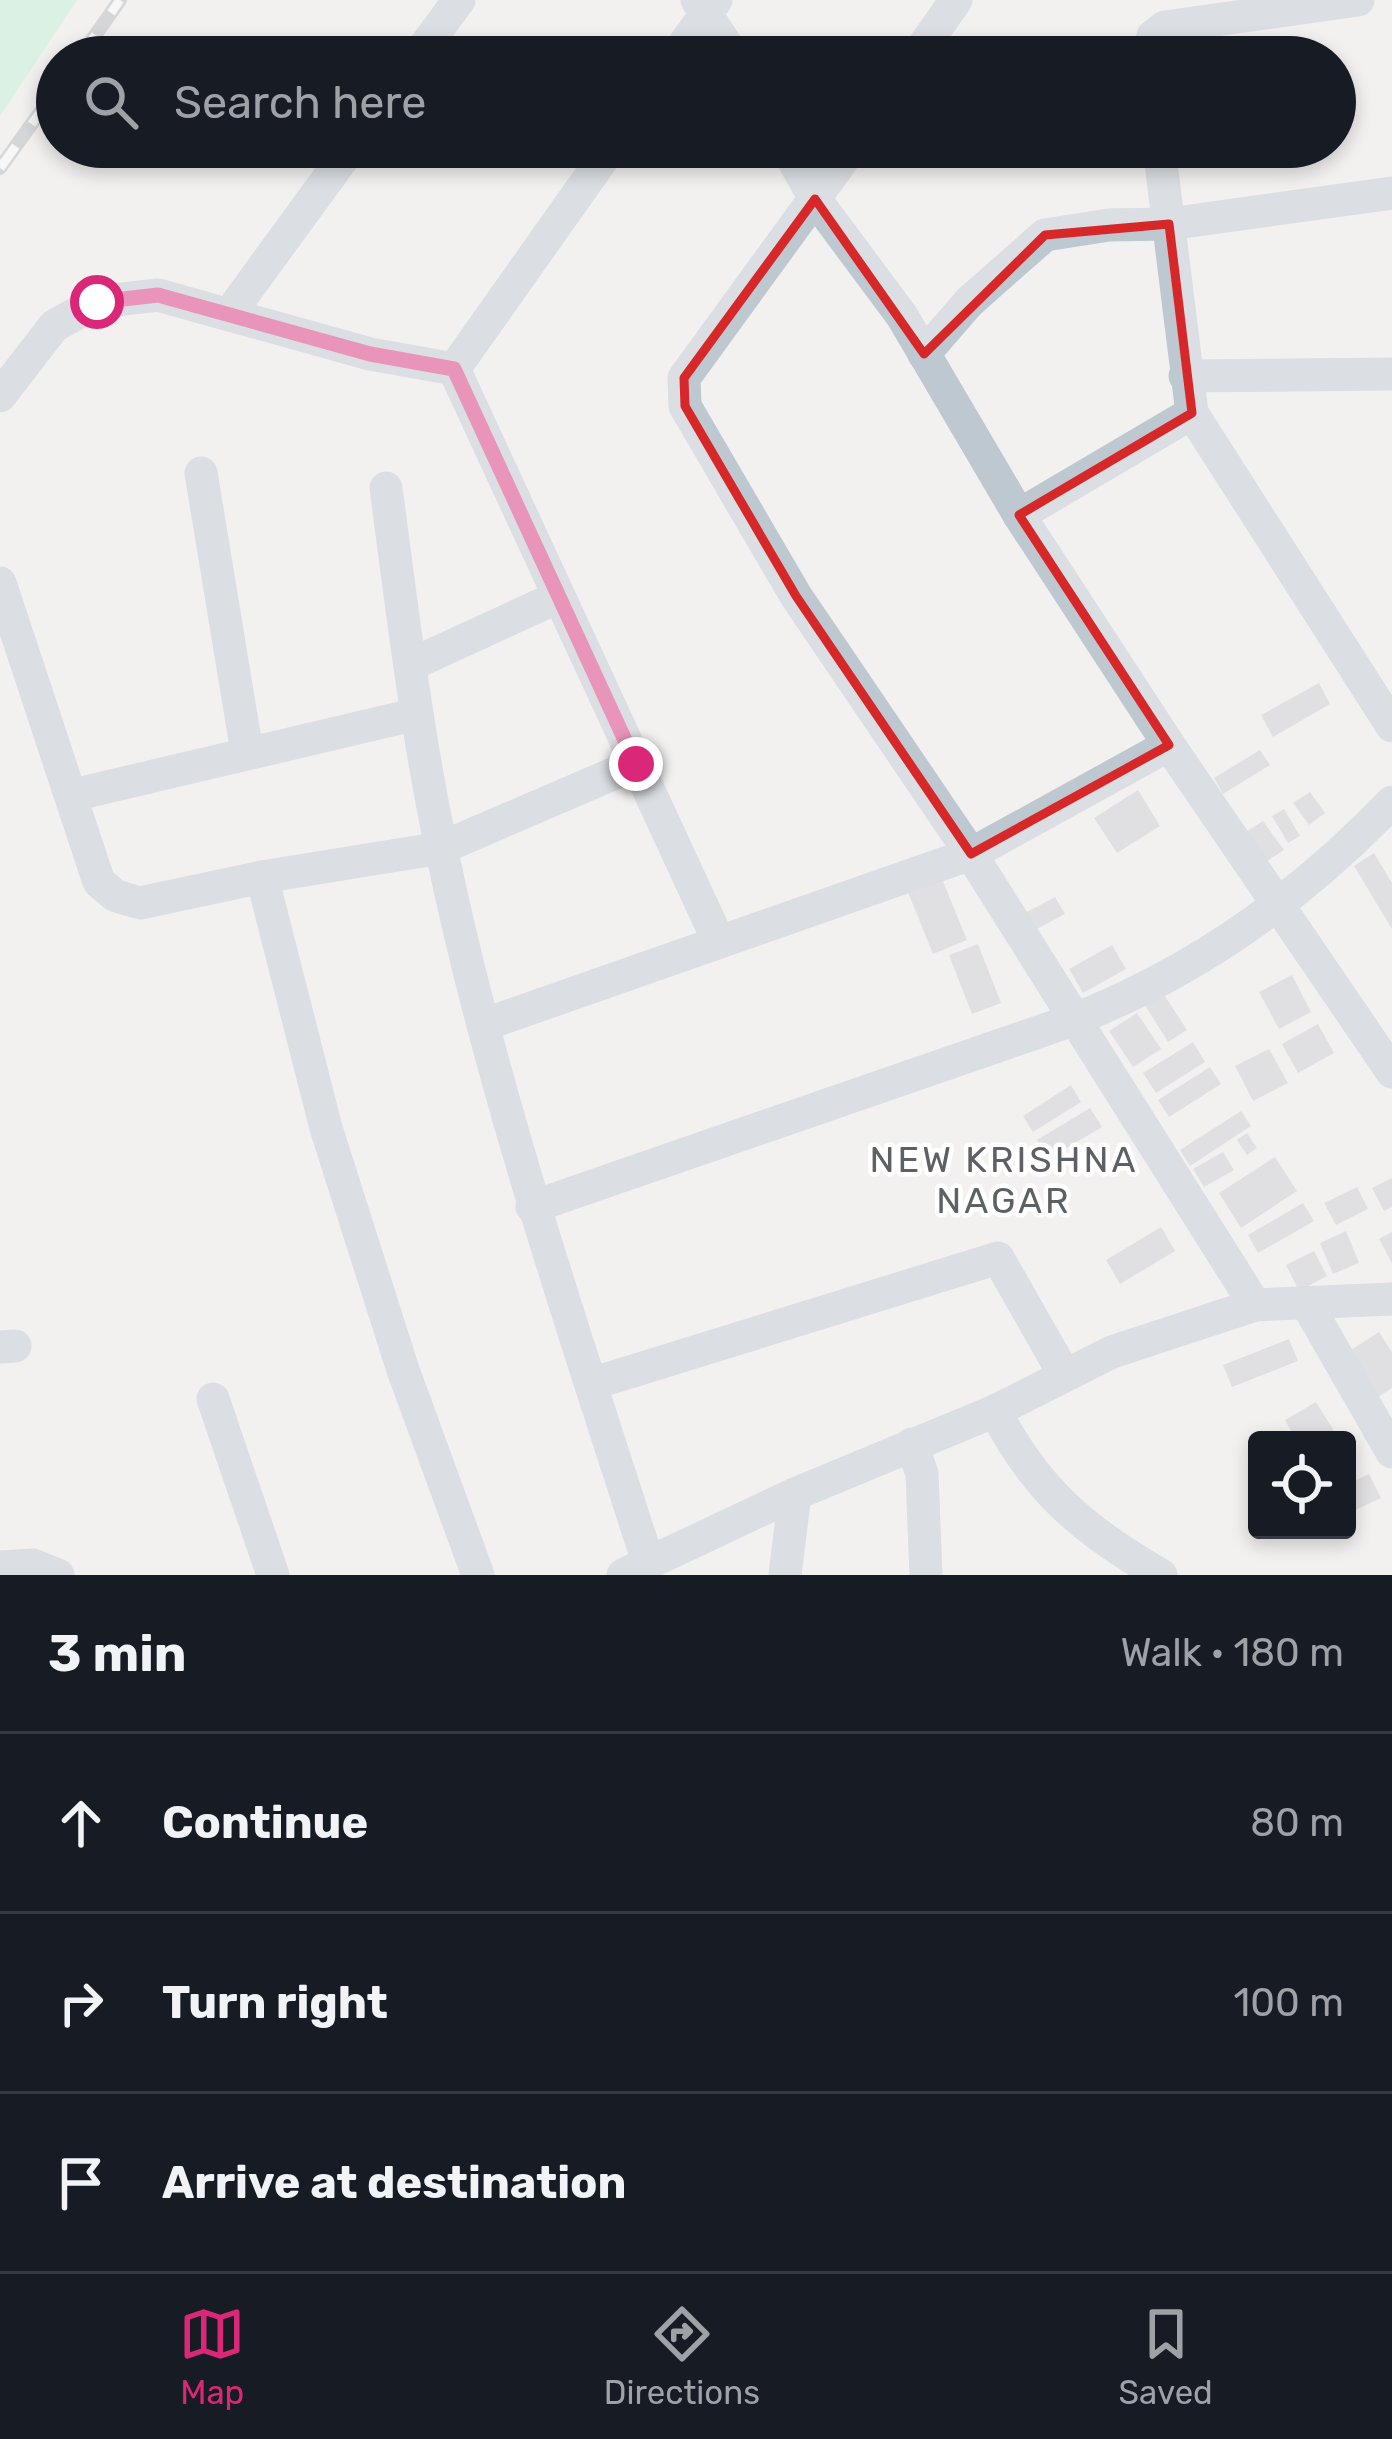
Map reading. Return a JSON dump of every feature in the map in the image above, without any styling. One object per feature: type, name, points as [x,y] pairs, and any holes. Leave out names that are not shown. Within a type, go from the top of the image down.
[{"type":"street","points":[[432,36],[459,0]]},
{"type":"street","points":[[931,36],[956,0]]},
{"type":"street","points":[[1153,36],[1165,27],[1358,0]]},
{"type":"street","points":[[688,36],[707,4]]},
{"type":"street","points":[[707,4],[723,36]]},
{"type":"street","points":[[230,313],[336,168]]},
{"type":"street","points":[[454,369],[596,168]]},
{"type":"street","points":[[798,168],[815,199],[902,316],[1019,515],[1168,745],[1392,1072]]},
{"type":"street","points":[[837,168],[684,378],[685,406],[796,596],[971,854],[1255,1305]]},
{"type":"street","points":[[1162,168],[1192,413],[1392,726]]},
{"type":"street","points":[[924,354],[969,302],[1045,235],[1109,225],[1169,224],[1392,193]]},
{"type":"street","points":[[0,396],[53,326],[97,302],[158,295],[370,354],[454,369]]},
{"type":"street","points":[[454,369],[718,940]]},
{"type":"street","points":[[1185,376],[1392,374]]},
{"type":"street","points":[[1019,515],[1192,413]]},
{"type":"street","points":[[201,473],[247,752]]},
{"type":"street","points":[[386,488],[441,848],[532,1208],[591,1384],[636,1568],[795,1494],[995,1411],[1112,1352],[1255,1305],[1392,1299]]},
{"type":"street","points":[[0,583],[99,882],[116,896],[140,903],[262,877],[441,848],[636,764]]},
{"type":"street","points":[[410,665],[558,597]]},
{"type":"street","points":[[73,795],[417,714]]},
{"type":"street","points":[[483,1025],[971,854],[1168,745]]},
{"type":"street","points":[[532,1208],[1073,1020],[1147,988],[1278,908],[1392,802]]},
{"type":"street","points":[[262,877],[326,1128],[403,1370],[478,1575]]},
{"type":"street","points":[[591,1384],[998,1258],[1064,1374]]},
{"type":"street","points":[[1306,1304],[1392,1452]]},
{"type":"street","points":[[214,1399],[273,1575]]},
{"type":"street","points":[[995,1411],[1016,1450],[1066,1511],[1128,1566],[1161,1575]]},
{"type":"street","points":[[912,1444],[924,1497],[926,1575]]},
{"type":"street","points":[[785,1575],[795,1494]]},
{"type":"street","points":[[0,1567],[33,1565],[58,1575]]},
{"type":"highlighted area","points":[[815,199],[924,354],[1045,235],[1169,224],[1192,413],[1019,515],[1169,745],[971,854],[796,596],[685,406],[684,378]]},
{"type":"green space","points":[[0,0],[77,0],[53,36],[36,36],[36,62],[0,116]]},
{"type":"building","points":[[1319,683],[1330,704],[1273,737],[1261,715]]},
{"type":"building","points":[[1260,750],[1270,765],[1223,794],[1214,778]]},
{"type":"building","points":[[1138,790],[1160,826],[1117,853],[1094,818]]},
{"type":"building","points":[[1310,792],[1325,813],[1309,825],[1293,803]]},
{"type":"building","points":[[1284,809],[1300,836],[1288,843],[1272,816]]},
{"type":"building","points":[[1263,821],[1284,850],[1266,862],[1246,832]]},
{"type":"building","points":[[1374,853],[1392,883],[1392,929],[1354,866]]},
{"type":"building","points":[[943,881],[967,940],[933,954],[907,890]]},
{"type":"building","points":[[1055,897],[1065,914],[1035,930],[1025,913]]},
{"type":"building","points":[[978,944],[1001,1003],[972,1014],[949,955]]},
{"type":"building","points":[[1112,945],[1126,969],[1083,993],[1069,969]]},
{"type":"building","points":[[1292,975],[1311,1012],[1279,1029],[1259,992]]},
{"type":"building","points":[[1163,993],[1187,1030],[1168,1042],[1145,1005]]},
{"type":"building","points":[[1137,1013],[1161,1049],[1133,1067],[1109,1031]]},
{"type":"building","points":[[1318,1024],[1334,1053],[1298,1073],[1282,1044]]},
{"type":"building","points":[[1193,1042],[1205,1062],[1156,1093],[1143,1073]]},
{"type":"building","points":[[1269,1049],[1288,1083],[1253,1101],[1235,1066]]},
{"type":"building","points":[[1210,1067],[1221,1084],[1169,1117],[1158,1100]]},
{"type":"building","points":[[1071,1085],[1081,1102],[1033,1132],[1023,1116]]},
{"type":"building","points":[[1090,1108],[1102,1127],[1048,1159],[1037,1140]]},
{"type":"building","points":[[1241,1111],[1251,1126],[1190,1166],[1180,1150]]},
{"type":"building","points":[[1247,1133],[1257,1148],[1247,1155],[1237,1140]]},
{"type":"building","points":[[1223,1152],[1234,1170],[1204,1187],[1193,1169]]},
{"type":"building","points":[[1275,1157],[1297,1191],[1241,1228],[1219,1193]]},
{"type":"building","points":[[1392,1178],[1392,1207],[1384,1211],[1372,1188]]},
{"type":"building","points":[[1357,1187],[1368,1209],[1336,1225],[1324,1203]]},
{"type":"building","points":[[1303,1203],[1314,1221],[1258,1253],[1248,1235]]},
{"type":"building","points":[[1161,1227],[1175,1251],[1120,1284],[1106,1260]]},
{"type":"building","points":[[1346,1231],[1359,1263],[1333,1274],[1320,1243]]},
{"type":"building","points":[[1392,1232],[1392,1263],[1379,1239]]},
{"type":"building","points":[[1314,1251],[1327,1276],[1299,1291],[1286,1265]]},
{"type":"building","points":[[1379,1332],[1392,1352],[1392,1388],[1372,1401],[1343,1355]]},
{"type":"building","points":[[1289,1339],[1298,1361],[1232,1387],[1223,1365]]},
{"type":"building","points":[[1316,1402],[1334,1431],[1291,1431],[1285,1420]]},
{"type":"building","points":[[1369,1474],[1381,1498],[1356,1510],[1356,1480]]},
{"type":"railway","points":[[95,36],[120,0]]},
{"type":"railway","points":[[0,168],[36,118]]},
{"type":"district","name":"NEW KRISHNA NAGAR","points":[[1004,1180]]},
{"type":"route","points":[[97,302],[158,295],[370,354],[454,369],[636,764]]}]
